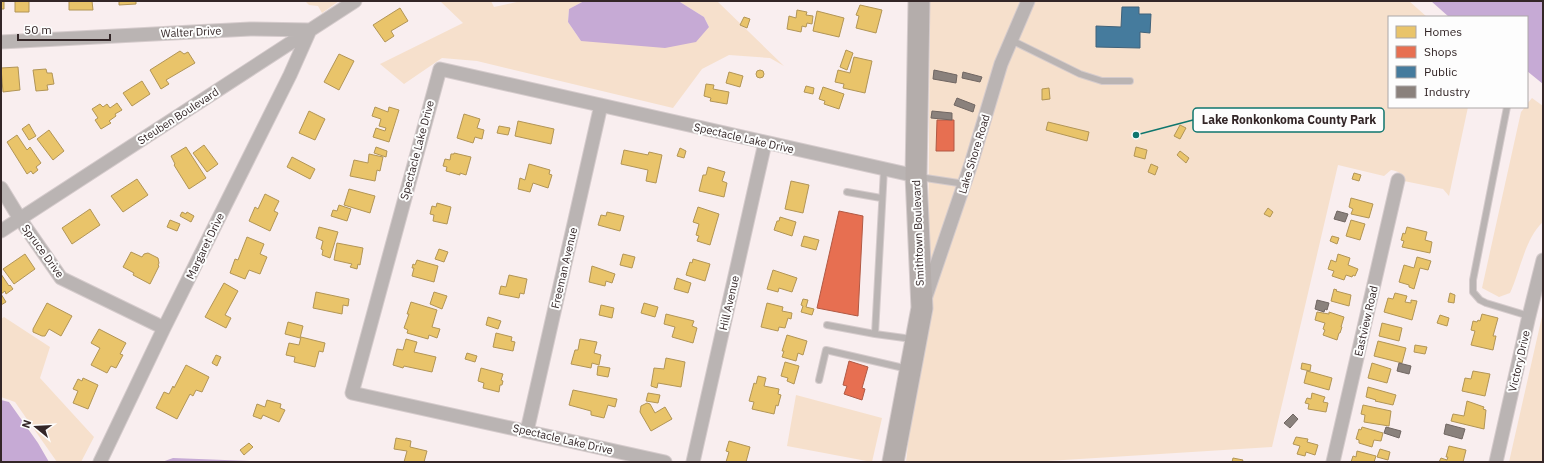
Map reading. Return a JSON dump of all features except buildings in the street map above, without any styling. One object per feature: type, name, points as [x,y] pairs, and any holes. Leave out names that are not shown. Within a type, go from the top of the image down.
[{"type":"main road","name":"Smithtown Boulevard","points":[[893,462],[922,308],[916,176],[919,1]]},
{"type":"street","name":"Steuben Boulevard","points":[[1,231],[355,1]]},
{"type":"street","name":"Lake Shore Road","points":[[922,308],[965,184],[1001,64],[1028,1]]},
{"type":"street","name":"Walter Drive","points":[[1,42],[250,29],[310,30]]},
{"type":"street","name":"Margaret Drive","points":[[100,462],[310,30]]},
{"type":"street","name":"Spectacle Lake Drive","points":[[665,462],[352,393],[440,69],[916,176]]},
{"type":"street","name":"Freeman Avenue","points":[[527,431],[601,104]]},
{"type":"street","name":"Hill Avenue","points":[[693,462],[765,143]]},
{"type":"street","name":"Eastview Road","points":[[1333,462],[1398,180]]},
{"type":"street","name":"Spruce Drive","points":[[1,188],[20,219],[61,278],[164,328]]},
{"type":"street","name":"Victory Drive","points":[[1496,462],[1543,260]]},
{"type":"lane","points":[[1011,40],[1087,76],[1102,81],[1130,81]]},
{"type":"lane","points":[[1507,108],[1473,280],[1473,292],[1480,300],[1486,303],[1529,316]]},
{"type":"lane","points":[[875,334],[881,198],[884,169]]},
{"type":"lane","points":[[916,176],[965,184]]},
{"type":"lane","points":[[847,192],[881,198]]},
{"type":"lane","points":[[827,325],[875,334],[916,339]]},
{"type":"lane","points":[[818,380],[826,350],[911,370]]},
{"type":"shaded area","points":[[305,1],[339,1],[322,13],[318,6],[309,5]]},
{"type":"shaded area","points":[[440,1],[491,1],[494,7],[521,1],[584,1],[569,9],[568,22],[581,41],[709,27],[704,17],[680,2],[670,1],[719,1],[718,2],[784,66],[770,58],[729,55],[702,69],[673,108],[477,61],[442,58],[404,84],[380,64],[463,23]]},
{"type":"shaded area","points":[[584,1],[680,2],[704,17],[709,27],[696,42],[665,48],[581,41],[568,22],[569,9]]},
{"type":"shaded area","points":[[930,1],[1409,1],[1426,16],[1388,16],[1388,108],[1468,108],[1449,196],[1443,189],[1404,181],[1400,173],[1394,170],[1391,170],[1384,176],[1338,165],[1272,447],[1032,462],[906,462],[928,269]]},
{"type":"shaded area","points":[[1431,1],[1543,1],[1543,84],[1528,72],[1528,16],[1448,16]]},
{"type":"shaded area","points":[[1532,98],[1543,106],[1543,222],[1527,246],[1510,293],[1499,297],[1482,288],[1521,112],[1524,108],[1528,108],[1528,103]]},
{"type":"shaded area","points":[[1543,312],[1543,462],[1509,462]]},
{"type":"shaded area","points":[[4,317],[50,347],[40,378],[94,437],[81,462],[57,462],[15,402],[1,397],[1,319]]},
{"type":"shaded area","points":[[796,395],[882,418],[872,462],[787,446]]},
{"type":"shaded area","points":[[1,400],[9,402],[38,443],[49,462],[1,462]]},
{"type":"shaded area","points":[[173,458],[250,461],[251,462],[162,462]]},
{"type":"place","name":"Lake Ronkonkoma County Park","points":[[1136,135]]}]
